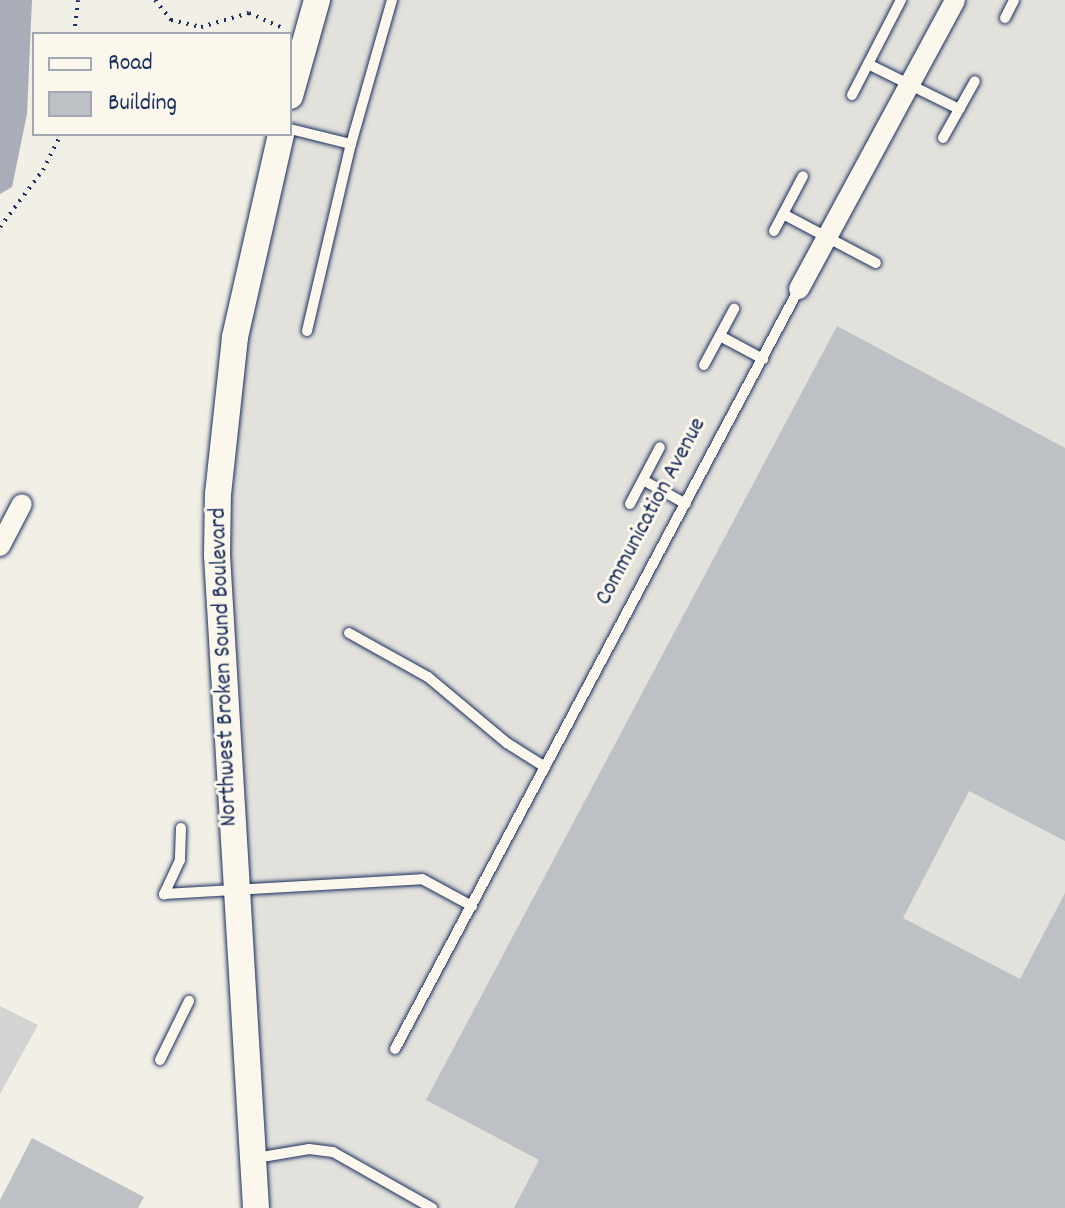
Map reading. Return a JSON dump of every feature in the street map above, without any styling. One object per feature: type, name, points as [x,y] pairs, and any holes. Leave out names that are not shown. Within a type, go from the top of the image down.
[{"type":"street","points":[[292,88],[317,0]]},
{"type":"street","name":"Communication Avenue","points":[[799,289],[955,0]]},
{"type":"street","name":"Northwest Broken Sound Boulevard","points":[[256,1208],[217,555],[218,494],[235,337],[281,136]]},
{"type":"street","points":[[0,546],[22,504]]},
{"type":"street","name":"Northwest Broken Sound Boulevard","points":[[241,1208],[254,1158]]},
{"type":"lane","points":[[307,331],[351,144],[392,0]]},
{"type":"lane","points":[[852,95],[901,0]]},
{"type":"lane","points":[[1005,18],[1014,0]]},
{"type":"lane","points":[[868,64],[959,109]]},
{"type":"lane","points":[[943,138],[975,81]]},
{"type":"lane","points":[[292,129],[351,144]]},
{"type":"lane","points":[[774,231],[803,176]]},
{"type":"lane","points":[[783,214],[876,263]]},
{"type":"lane","name":"Communication Avenue","points":[[395,1049],[799,289]]},
{"type":"lane","points":[[704,365],[734,309]]},
{"type":"lane","points":[[720,336],[763,359]]},
{"type":"lane","points":[[630,504],[660,447]]},
{"type":"lane","points":[[643,480],[686,504]]},
{"type":"lane","points":[[349,633],[428,677],[507,743],[545,767]]},
{"type":"lane","points":[[181,828],[180,860],[164,894],[422,879],[472,906]]},
{"type":"lane","points":[[160,1060],[189,1001]]},
{"type":"lane","points":[[254,1158],[309,1149],[333,1152],[432,1208]]},
{"type":"path","points":[[74,32],[78,0]]},
{"type":"path","points":[[155,0],[171,20],[201,27],[249,13],[290,32]]},
{"type":"path","points":[[292,33],[305,39]]},
{"type":"path","points":[[0,227],[43,170],[60,136]]},
{"type":"shaded area","points":[[0,0],[32,0],[27,114],[12,187],[0,194]]},
{"type":"shaded area","points":[[317,0],[1065,0],[1065,1208],[256,1208],[221,446],[292,136],[292,89]]},
{"type":"shaded area","points":[[0,1006],[38,1025],[0,1094]]},
{"type":"building","points":[[837,326],[1065,448],[1065,841],[969,791],[903,918],[1020,979],[1065,893],[1065,1208],[514,1208],[539,1160],[426,1100]]},
{"type":"building","points":[[32,1138],[144,1197],[138,1208],[0,1208],[0,1200]]}]
